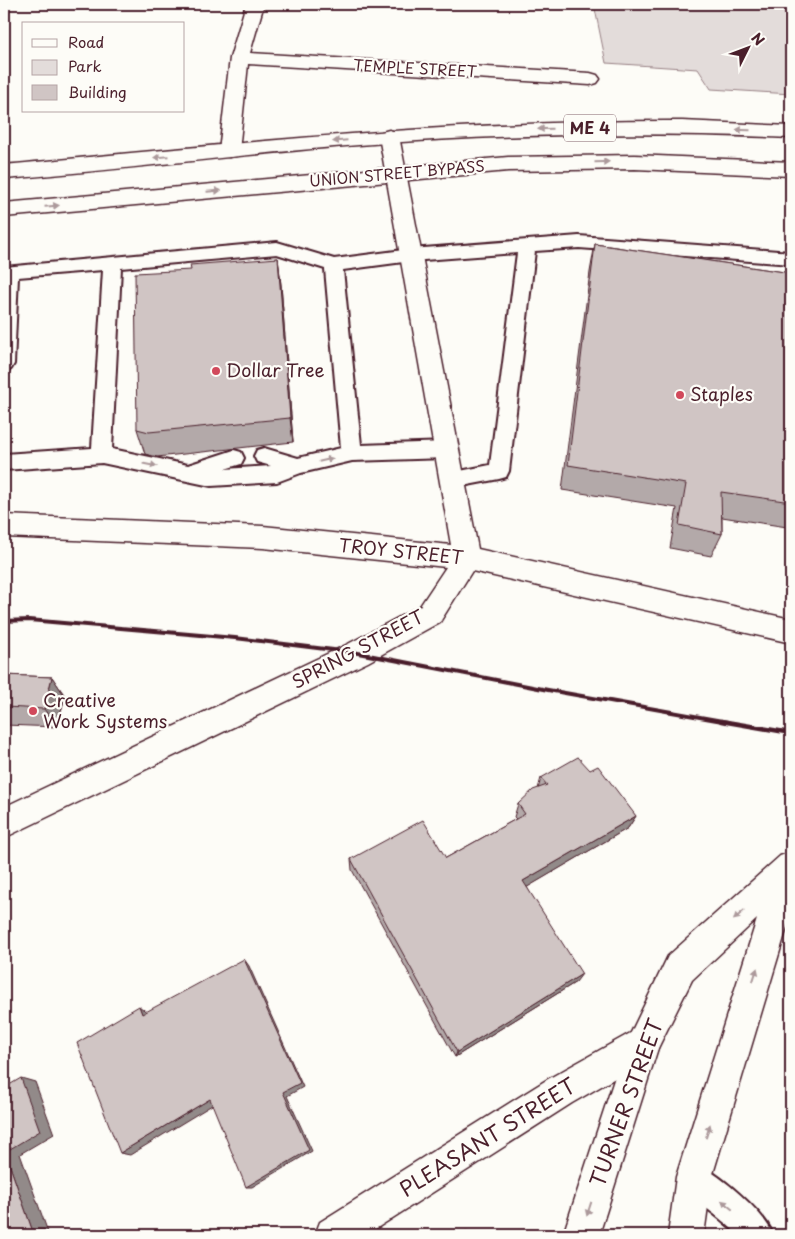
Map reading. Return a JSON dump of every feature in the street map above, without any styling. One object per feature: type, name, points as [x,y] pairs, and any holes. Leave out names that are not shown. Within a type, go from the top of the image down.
[{"type":"main road","points":[[229,151],[239,58],[256,4]]},
{"type":"main road","name":"TEMPLE STREET","points":[[239,58],[590,79]]},
{"type":"main road","name":"ME 4","points":[[4,172],[389,136],[511,129],[654,126],[791,132]]},
{"type":"main road","points":[[389,136],[466,558]]},
{"type":"main road","name":"UNION STREET BYPASS","points":[[4,210],[508,164],[635,162],[791,169]]},
{"type":"main road","name":"TROY STREET","points":[[4,526],[263,537],[466,558],[791,631]]},
{"type":"main road","name":"SPRING STREET","points":[[4,823],[358,654],[430,614],[466,558]]},
{"type":"main road","name":"TURNER STREET","points":[[581,1235],[644,1043],[680,968],[790,869]]},
{"type":"main road","name":"TURNER STREET","points":[[686,1235],[694,1177],[741,1019],[790,869]]},
{"type":"main road","name":"PLEASANT STREET","points":[[334,1235],[560,1091],[644,1043]]},
{"type":"lane","points":[[4,364],[9,272],[277,248],[334,265],[411,255],[579,242],[791,258]]},
{"type":"lane","points":[[452,480],[499,471],[527,246]]},
{"type":"lane","points":[[102,455],[112,263]]},
{"type":"lane","points":[[334,265],[352,454]]},
{"type":"lane","points":[[4,462],[102,455],[211,478],[277,474],[298,466],[352,454],[447,450]]},
{"type":"lane","points":[[264,456],[298,466]]},
{"type":"lane","points":[[188,472],[234,458]]},
{"type":"lane","points":[[694,1177],[739,1214],[758,1235]]},
{"type":"green space","points":[[594,4],[791,4],[791,94],[711,89],[698,69],[606,63]]},
{"type":"building","name":"Staples","points":[[595,244],[791,273],[791,502],[721,492],[722,534],[679,525],[686,484],[568,465]]},
{"type":"building","name":"Dollar Tree","points":[[278,258],[290,418],[149,432],[137,429],[135,273],[191,270],[190,265]]},
{"type":"building","points":[[4,675],[52,677],[44,709],[4,707]]},
{"type":"building","points":[[578,757],[590,770],[598,766],[636,816],[523,881],[582,974],[457,1052],[351,859],[423,820],[446,858],[525,814],[518,804],[533,790],[547,785],[541,778]]},
{"type":"building","points":[[244,959],[300,1083],[283,1092],[309,1150],[246,1187],[210,1099],[120,1153],[77,1043],[139,1006],[142,1014]]},
{"type":"building","points":[[21,1078],[40,1131],[5,1152],[34,1235],[4,1235],[4,1088]]},
{"type":"railway","points":[[4,621],[29,620],[235,638],[358,653],[548,690],[728,722]]},
{"type":"railway","points":[[721,721],[791,733]]},
{"type":"place","name":"Dollar Tree","points":[[216,371]]},
{"type":"place","name":"Staples","points":[[680,395]]},
{"type":"place","name":"Creative Work Systems","points":[[33,711]]}]
